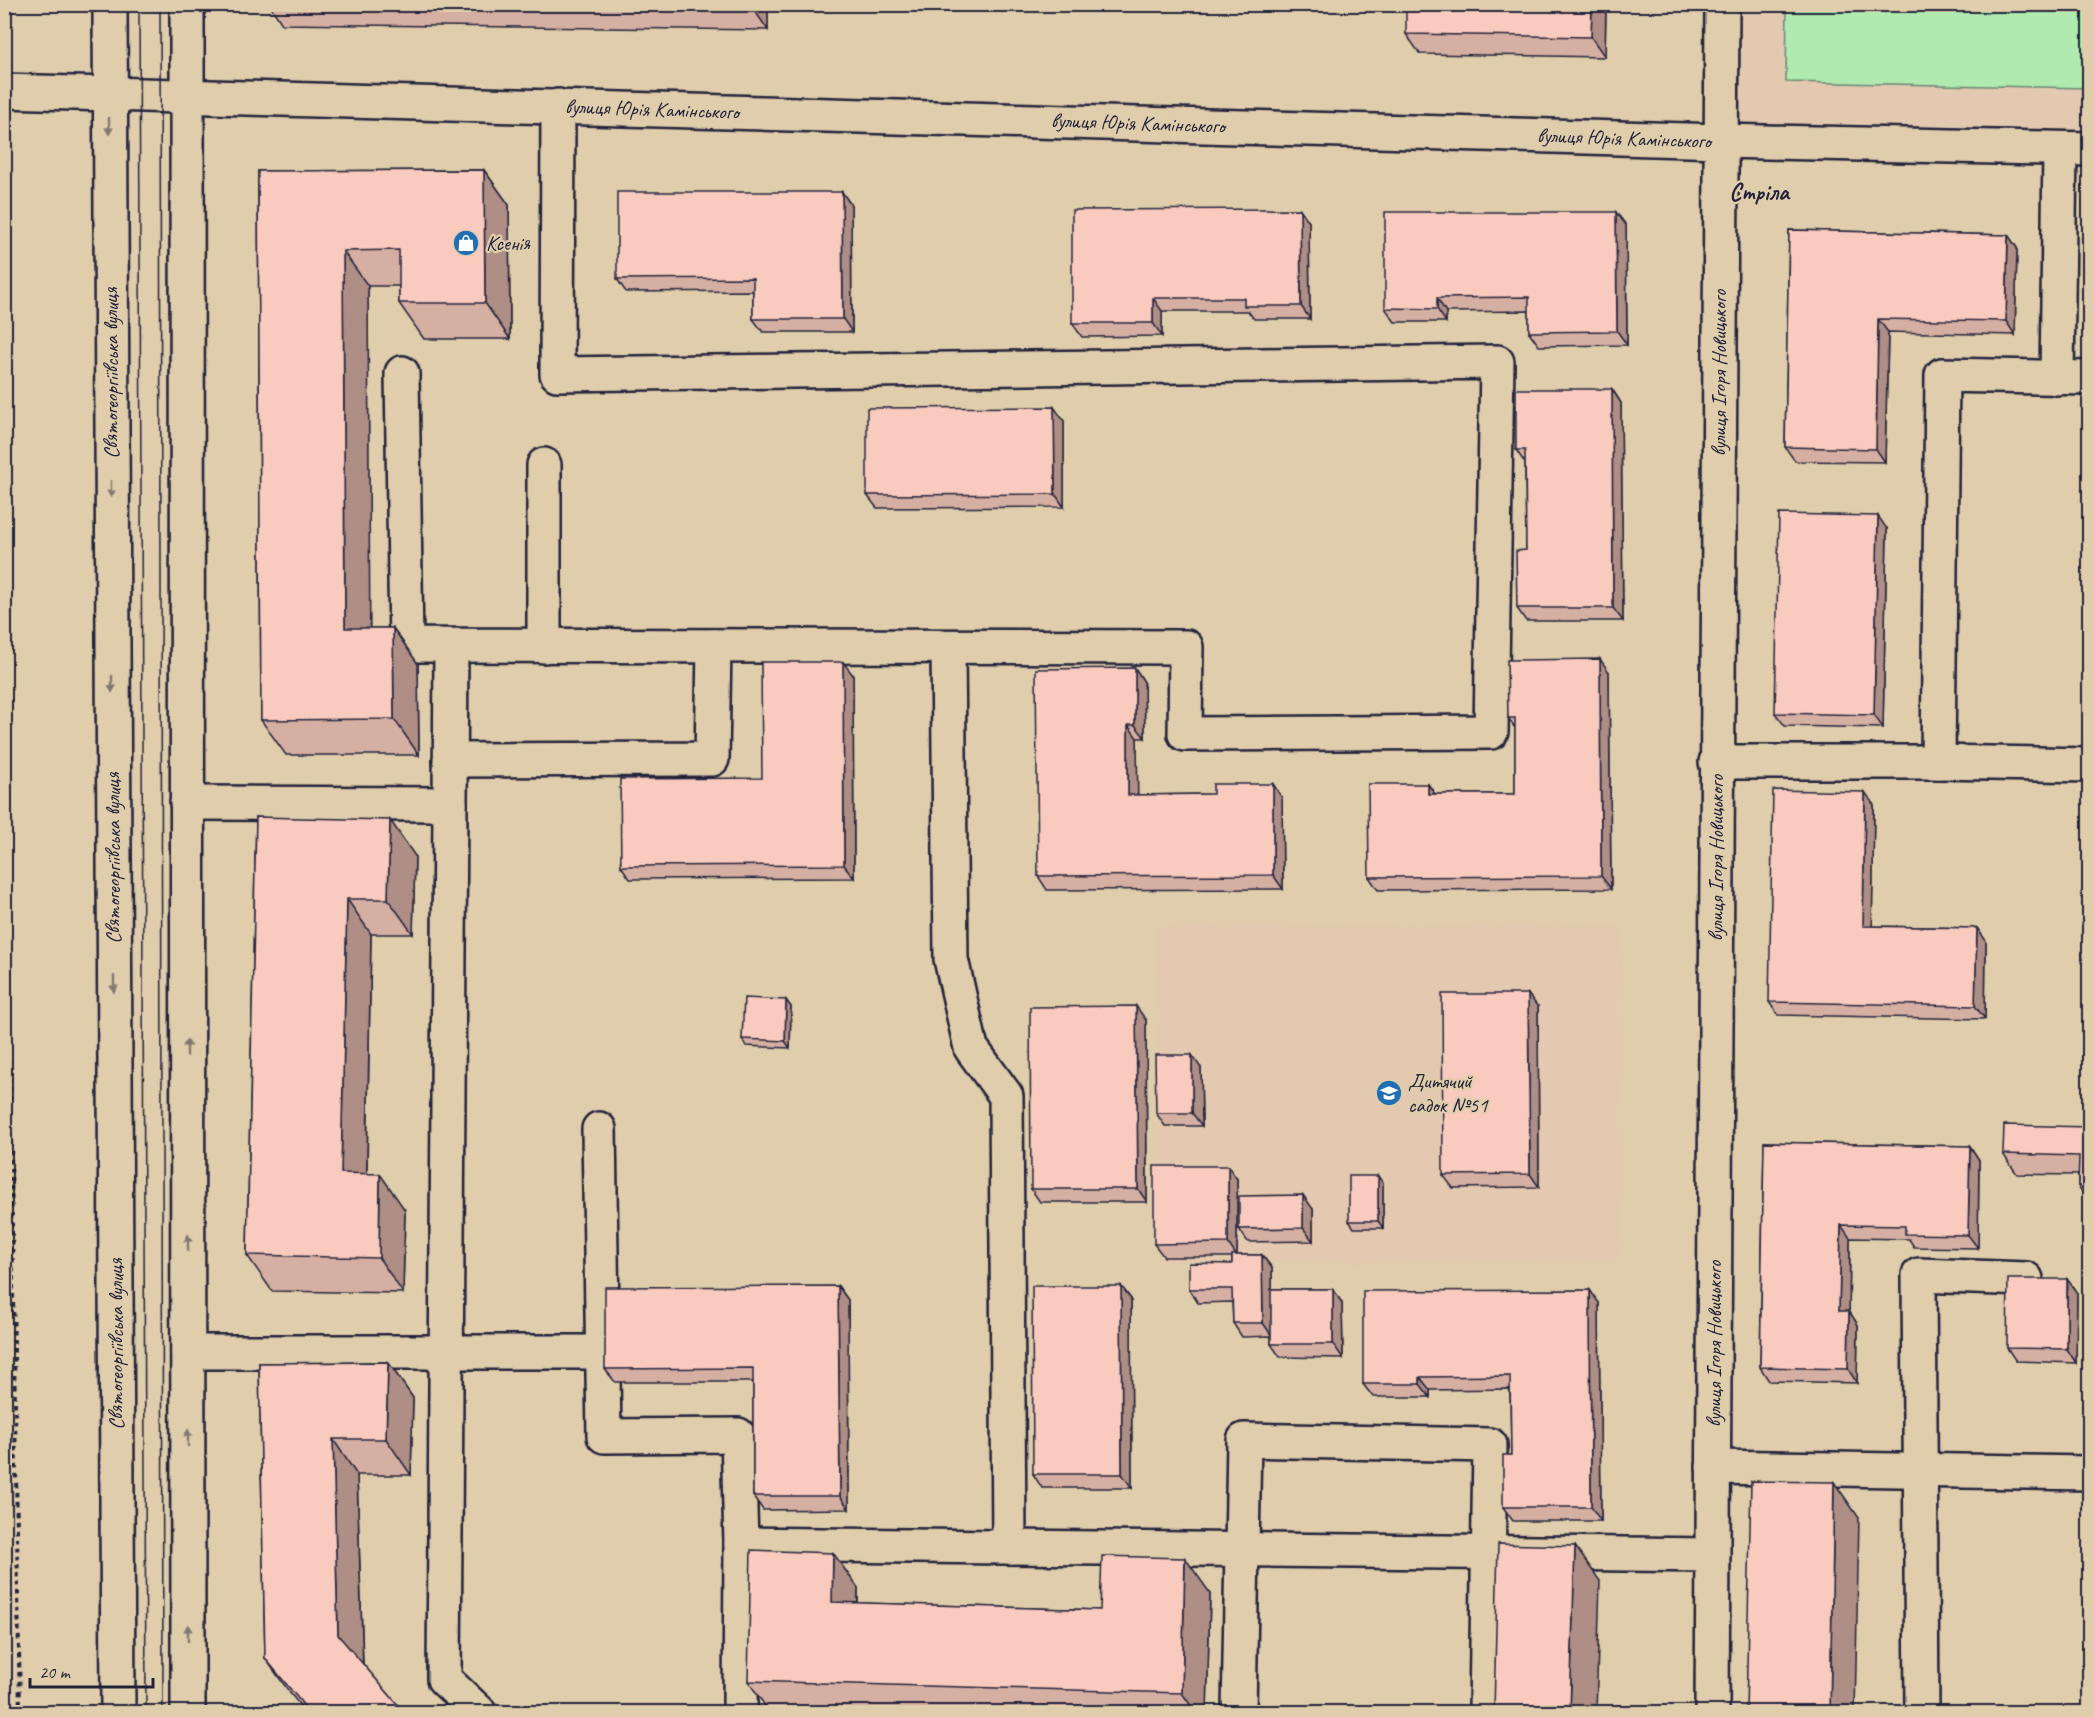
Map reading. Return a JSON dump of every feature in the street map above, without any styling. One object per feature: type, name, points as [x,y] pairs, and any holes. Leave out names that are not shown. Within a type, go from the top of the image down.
[{"type":"street","name":"Святогеоргіївська вулиця","points":[[110,4],[118,1713]]},
{"type":"street","points":[[187,4],[188,1713]]},
{"type":"street","name":"вулиця Ігоря Новицького","points":[[1712,1713],[1722,4]]},
{"type":"street","name":"вулиця Юрія Камінського","points":[[4,91],[1721,141],[2075,149]]},
{"type":"street","points":[[402,373],[406,645],[1186,647],[1185,734],[1491,732],[1497,363],[557,374],[558,106]]},
{"type":"street","points":[[2058,378],[2075,149]]},
{"type":"street","points":[[1938,762],[1942,375],[2090,378]]},
{"type":"street","points":[[544,465],[544,646]]},
{"type":"street","points":[[451,646],[444,1679],[479,1713]]},
{"type":"street","points":[[450,760],[712,759],[714,646]]},
{"type":"street","points":[[948,648],[951,959],[971,1048],[1006,1096],[1009,1547]]},
{"type":"street","points":[[1716,762],[2090,765]]},
{"type":"street","points":[[187,803],[450,804]]},
{"type":"street","points":[[599,1129],[604,1436],[738,1436],[741,1544],[740,1713]]},
{"type":"street","points":[[1922,1713],[1919,1275],[2026,1279]]},
{"type":"street","points":[[188,1352],[603,1352]]},
{"type":"street","points":[[1239,1713],[1244,1440],[1490,1445],[1486,1713]]},
{"type":"street","points":[[1713,1467],[2090,1473]]},
{"type":"street","points":[[741,1544],[1713,1556]]},
{"type":"path","points":[[4,754],[20,1713]]},
{"type":"shaded area","points":[[1722,5],[2089,5],[2089,149],[1721,141]]},
{"type":"shaded area","name":"Дитячий садок №51","points":[[1621,925],[1620,1261],[1158,1262],[1157,926]]},
{"type":"green space","points":[[1787,5],[2089,9],[2089,88],[1786,82]]},
{"type":"building","points":[[1406,4],[1592,4],[1591,37],[1406,34]]},
{"type":"building","points":[[484,170],[485,303],[399,303],[399,250],[343,251],[345,628],[393,628],[394,719],[261,720],[258,171]]},
{"type":"building","points":[[617,192],[842,192],[843,319],[753,319],[753,278],[617,279]]},
{"type":"building","points":[[1300,209],[1301,306],[1244,306],[1244,298],[1153,298],[1153,323],[1072,323],[1072,210]]},
{"type":"building","points":[[1385,212],[1616,212],[1617,331],[1529,332],[1529,297],[1437,298],[1437,309],[1385,308]]},
{"type":"building","points":[[1789,230],[2008,235],[2006,321],[1878,319],[1876,449],[1785,447]]},
{"type":"building","points":[[1516,389],[1612,389],[1613,608],[1517,608],[1516,551],[1526,550],[1525,450],[1516,450]]},
{"type":"building","points":[[1054,407],[1055,494],[867,495],[867,408]]},
{"type":"building","points":[[1779,514],[1878,516],[1874,715],[1775,713]]},
{"type":"building","points":[[1600,659],[1601,876],[1369,877],[1368,784],[1428,784],[1428,794],[1515,794],[1515,718],[1508,718],[1507,660]]},
{"type":"building","points":[[761,662],[843,662],[844,865],[621,866],[620,779],[762,778]]},
{"type":"building","points":[[1135,668],[1135,725],[1128,725],[1128,795],[1213,794],[1213,784],[1273,784],[1273,875],[1038,876],[1036,669]]},
{"type":"building","points":[[1773,790],[1865,792],[1863,926],[1977,928],[1975,1006],[1769,1002]]},
{"type":"building","points":[[256,817],[390,820],[388,899],[347,899],[341,1173],[380,1174],[379,1258],[247,1255]]},
{"type":"building","points":[[1442,994],[1528,994],[1530,1174],[1443,1175]]},
{"type":"building","points":[[744,998],[786,1000],[785,1041],[742,1039]]},
{"type":"building","points":[[1136,1006],[1138,1189],[1031,1189],[1030,1007]]},
{"type":"building","points":[[1155,1055],[1192,1055],[1192,1113],[1156,1113]]},
{"type":"building","points":[[2004,1125],[2090,1127],[2090,1186],[2078,1186],[2079,1156],[2003,1154]]},
{"type":"building","points":[[1764,1142],[1970,1146],[1968,1235],[1905,1234],[1905,1226],[1841,1225],[1839,1311],[1849,1311],[1848,1369],[1760,1367]]},
{"type":"building","points":[[1154,1166],[1228,1166],[1228,1243],[1154,1244]]},
{"type":"building","points":[[1349,1176],[1378,1176],[1378,1221],[1349,1221]]},
{"type":"building","points":[[1303,1195],[1303,1228],[1239,1229],[1239,1196]]},
{"type":"building","points":[[1232,1255],[1262,1255],[1263,1323],[1233,1323],[1232,1289],[1189,1289],[1189,1263],[1232,1264]]},
{"type":"building","points":[[2008,1279],[2067,1279],[2067,1349],[2007,1348]]},
{"type":"building","points":[[838,1286],[840,1496],[753,1496],[753,1368],[605,1369],[605,1287]]},
{"type":"building","points":[[1032,1286],[1121,1286],[1122,1474],[1033,1474]]},
{"type":"building","points":[[1271,1289],[1333,1289],[1333,1344],[1271,1344]]},
{"type":"building","points":[[1590,1290],[1591,1507],[1503,1507],[1503,1455],[1511,1455],[1510,1376],[1420,1377],[1420,1384],[1363,1384],[1363,1291]]},
{"type":"building","points":[[388,1362],[386,1439],[333,1439],[338,1635],[405,1713],[310,1713],[265,1658],[259,1363]]},
{"type":"building","points":[[1751,1481],[1834,1482],[1830,1713],[1746,1713]]},
{"type":"building","points":[[1498,1544],[1575,1546],[1570,1713],[1494,1713]]},
{"type":"building","points":[[751,1550],[833,1553],[832,1602],[1100,1610],[1102,1556],[1185,1558],[1182,1693],[748,1681]]},
{"type":"tram line","points":[[139,4],[146,1712]]},
{"type":"tram line","points":[[160,4],[163,1712]]},
{"type":"place","name":"Ксенія","points":[[466,243]]},
{"type":"place","name":"Дитячий садок №51","points":[[1389,1093]]},
{"type":"district","name":"Стріла","points":[[1759,192]]}]
